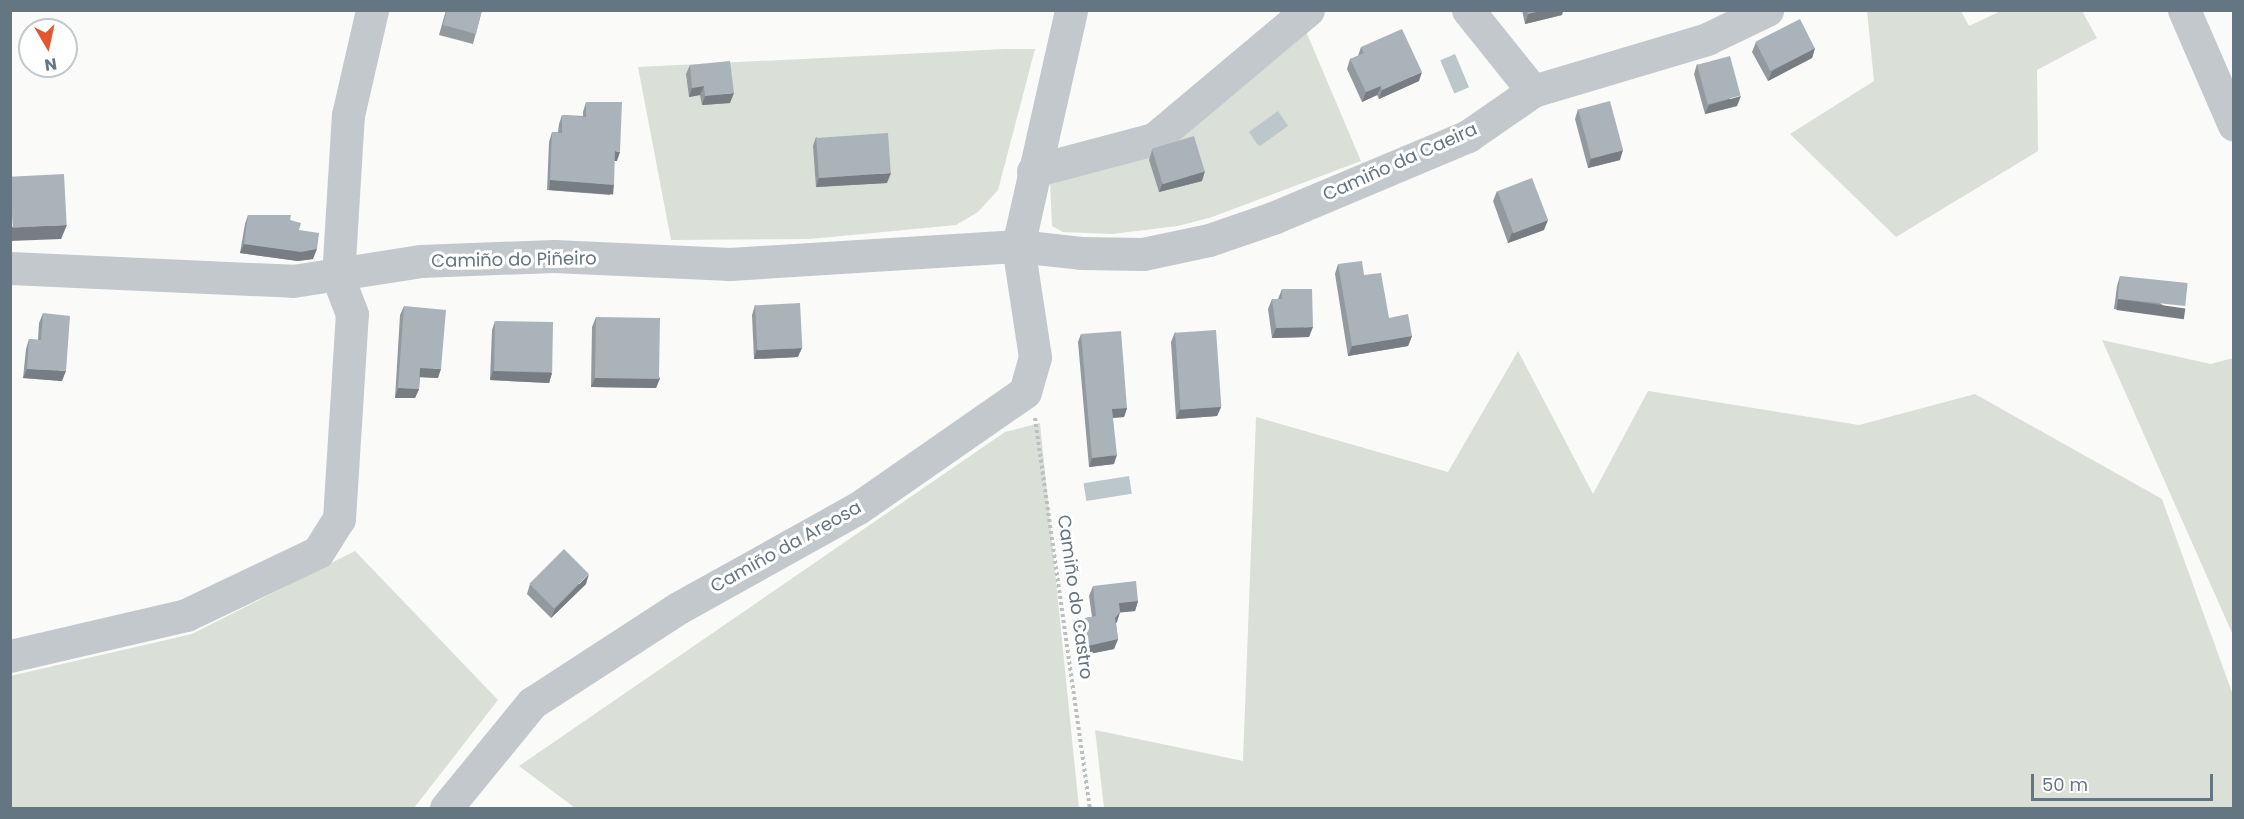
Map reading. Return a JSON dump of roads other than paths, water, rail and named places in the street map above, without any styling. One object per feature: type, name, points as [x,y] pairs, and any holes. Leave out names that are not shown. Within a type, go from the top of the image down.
[{"type":"street","points":[[10,657],[186,615],[318,552],[339,519],[352,315],[338,277],[348,115],[372,10]]},
{"type":"street","points":[[1018,246],[1071,10]]},
{"type":"street","points":[[1033,171],[1154,139],[1308,10]]},
{"type":"street","points":[[1468,10],[1533,91]]},
{"type":"street","name":"Camiño da Caeira","points":[[1018,246],[1081,253],[1143,254],[1209,240],[1468,136],[1533,91],[1707,39],[1767,10]]},
{"type":"street","points":[[2184,10],[2234,125]]},
{"type":"street","name":"Camiño do Piñeiro","points":[[10,268],[293,281],[338,277],[421,261],[554,256],[730,264],[1018,246]]},
{"type":"street","name":"Camiño da Areosa","points":[[446,808],[532,703],[680,607],[858,508],[1025,392],[1035,357],[1018,246]]}]
